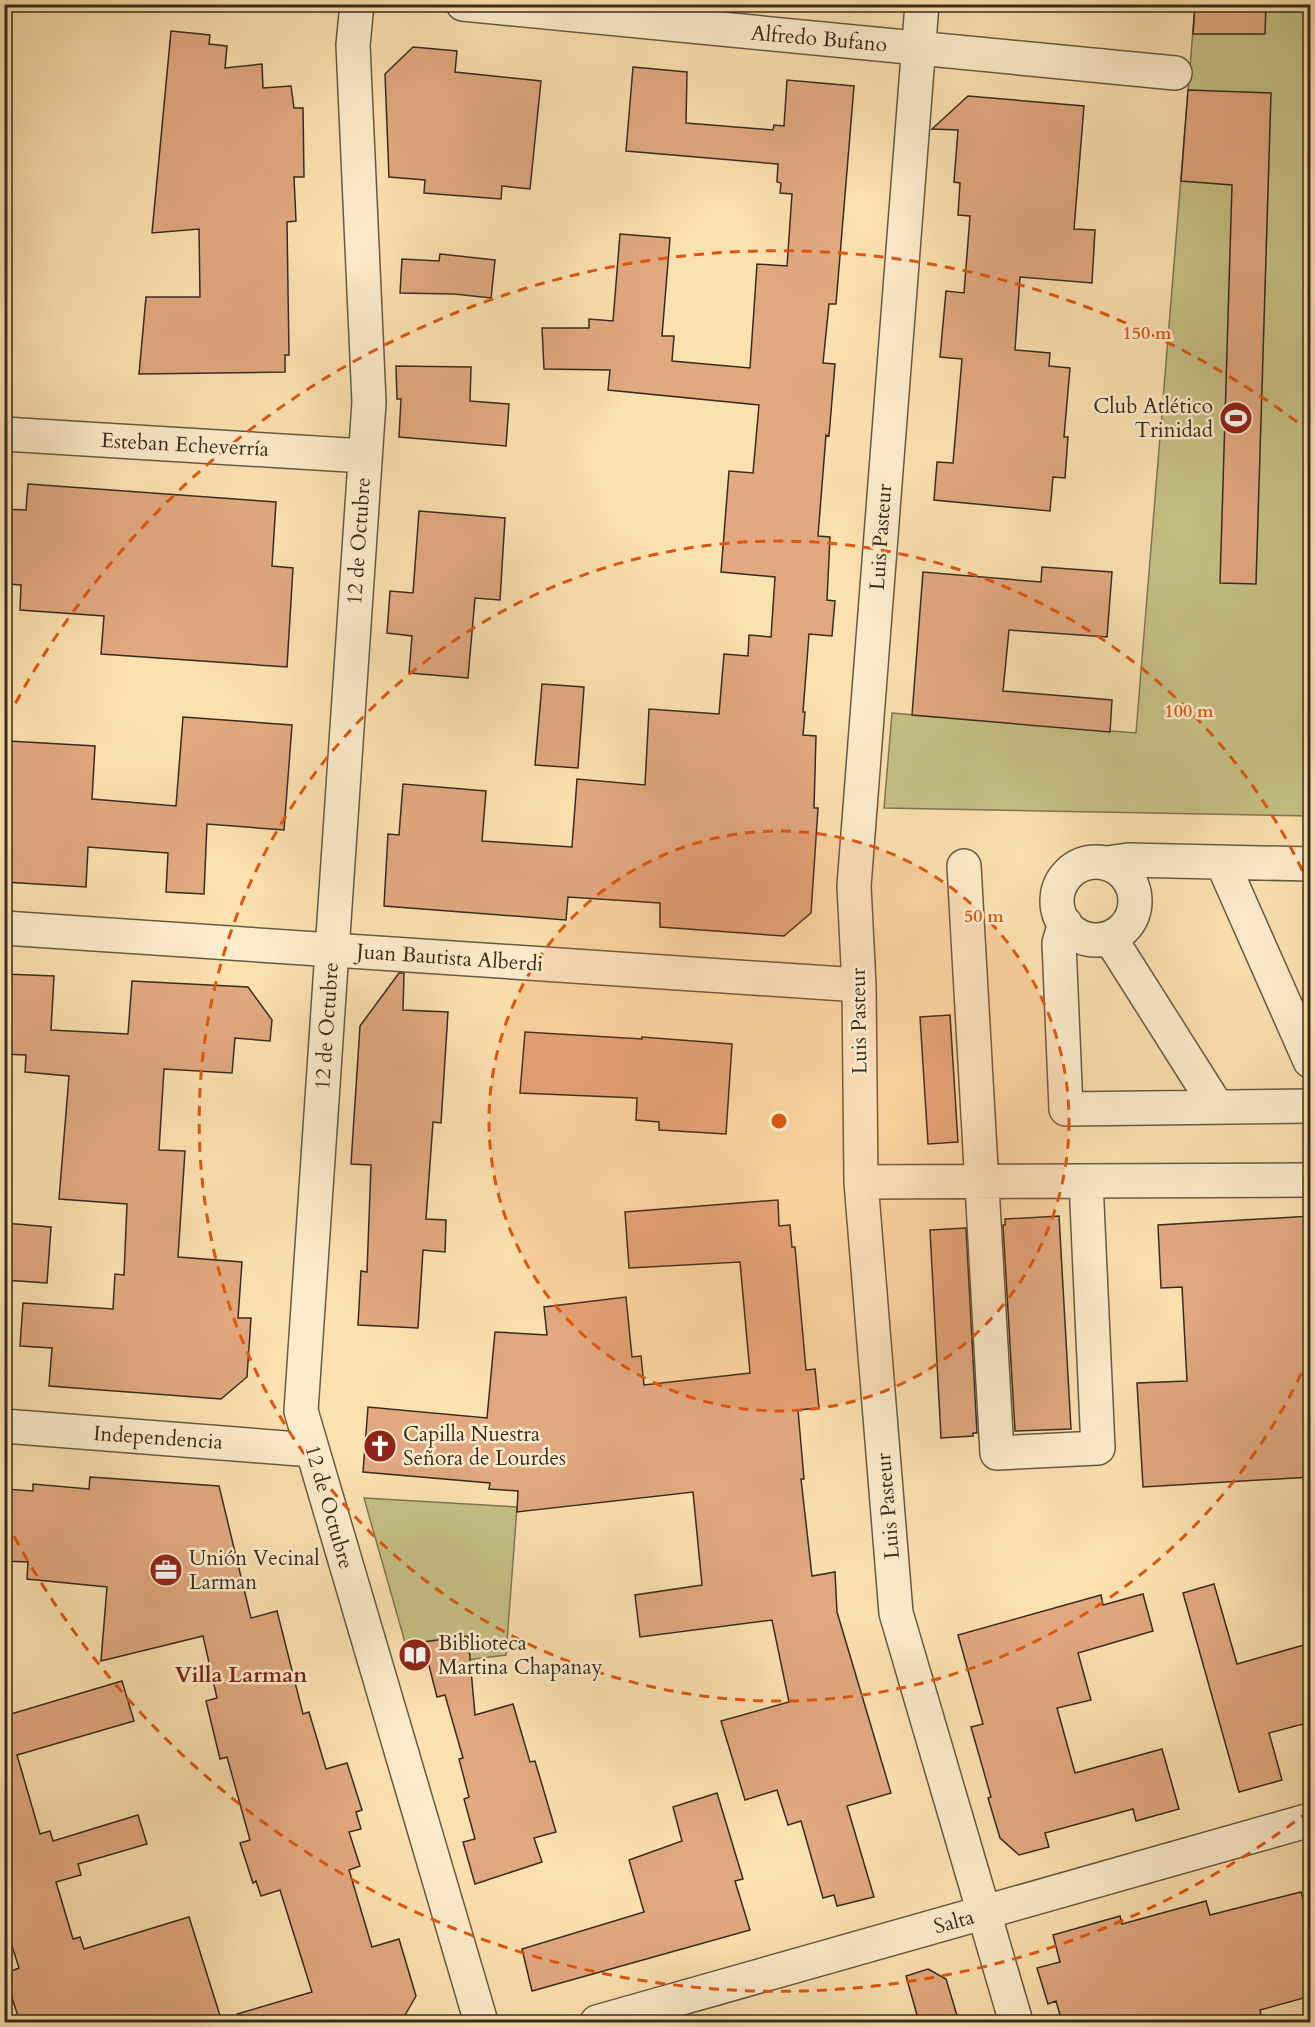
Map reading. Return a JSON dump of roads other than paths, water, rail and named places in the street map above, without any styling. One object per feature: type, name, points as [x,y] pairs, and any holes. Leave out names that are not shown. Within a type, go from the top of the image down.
[{"type":"street","name":"12 de Octubre","points":[[357,4],[353,45],[369,402],[301,1411],[481,2022]]},
{"type":"street","name":"Alfredo Bufano","points":[[463,4],[1176,72]]},
{"type":"street","name":"Luis Pasteur","points":[[922,4],[854,886],[860,985],[861,1182],[896,1613],[1016,2022]]},
{"type":"street","name":"Esteban Echeverría","points":[[4,435],[365,456]]},
{"type":"street","points":[[1107,863],[1122,872],[1132,886],[1135,904],[1130,921],[1119,933],[1110,938],[1086,939],[1070,931],[1057,899],[1062,883],[1073,870],[1089,863],[1128,860],[1311,864]]},
{"type":"street","points":[[1222,862],[1311,1061]]},
{"type":"street","points":[[964,866],[997,1453],[1098,1448],[1086,1181]]},
{"type":"street","points":[[1065,923],[1059,944],[1066,1109],[1311,1106]]},
{"type":"street","name":"Juan Bautista Alberdi","points":[[4,928],[860,985]]},
{"type":"street","points":[[1110,938],[1217,1107]]},
{"type":"street","points":[[861,1182],[1311,1180]]},
{"type":"street","name":"Independencia","points":[[4,1426],[312,1450]]},
{"type":"street","name":"Salta","points":[[597,2022],[1311,1820]]},
{"type":"place","name":"Club Atlético Trinidad","points":[[1236,418]]},
{"type":"place","name":"Capilla Nuestra Señora de Lourdes","points":[[380,1446]]},
{"type":"place","name":"Unión Vecinal Larman","points":[[166,1570]]},
{"type":"place","name":"Biblioteca Martina Chapanay","points":[[415,1655]]},
{"type":"district","name":"Villa Larman","points":[[241,1675]]}]
